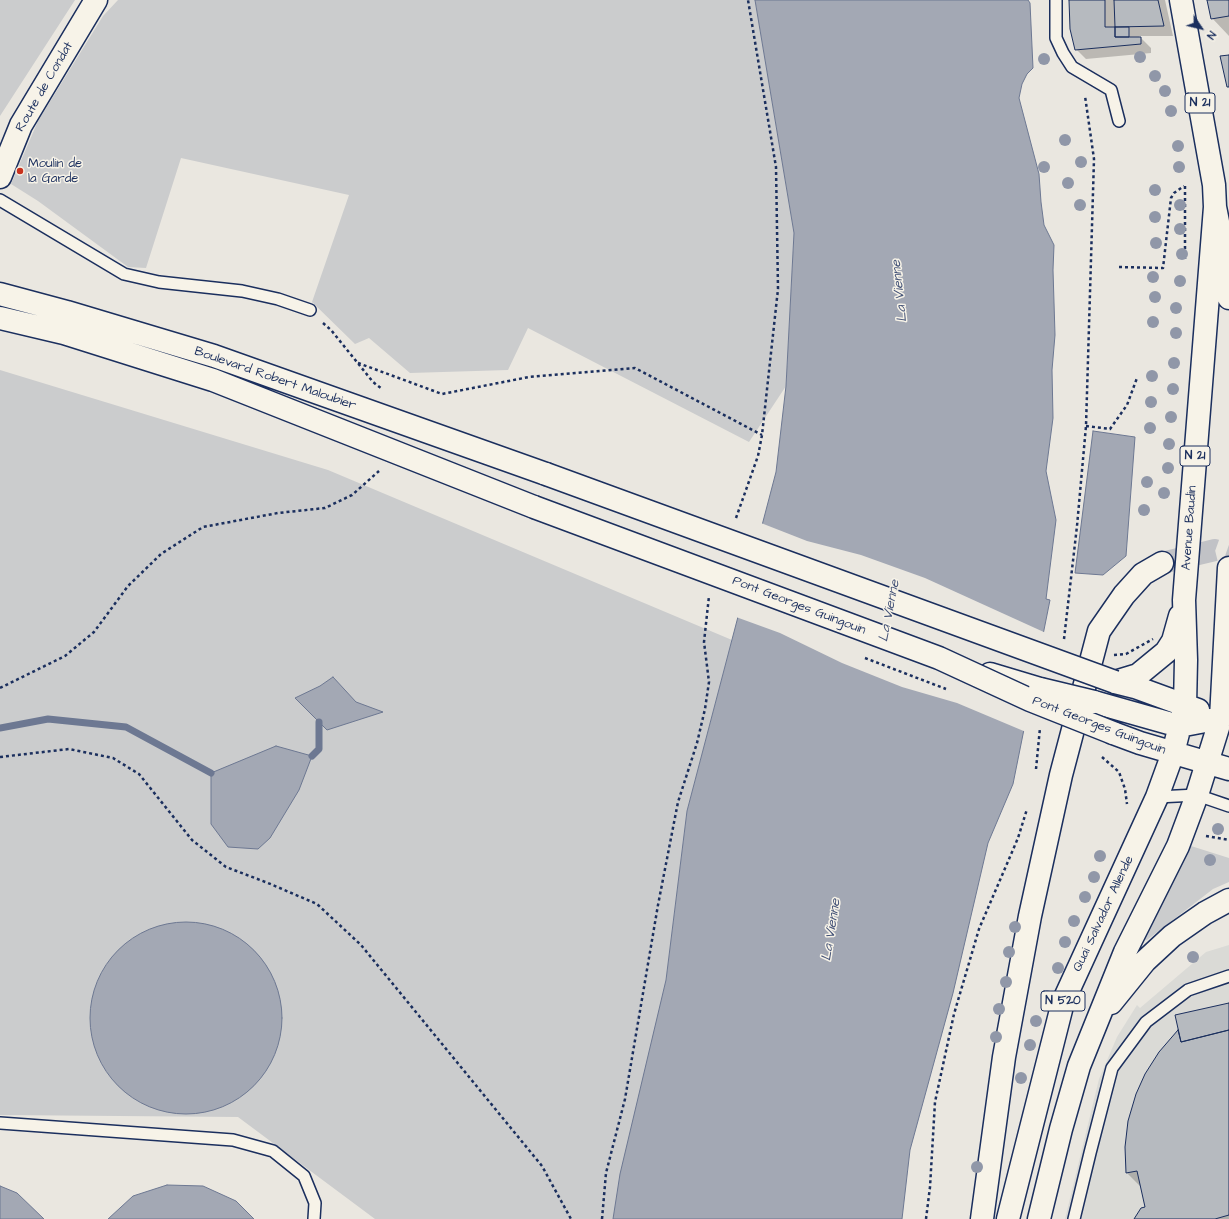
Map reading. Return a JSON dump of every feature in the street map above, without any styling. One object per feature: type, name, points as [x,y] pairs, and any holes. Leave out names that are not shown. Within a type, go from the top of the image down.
[{"type":"main road","name":"Route de Condat","points":[[0,177],[22,125],[96,0]]},
{"type":"main road","name":"N 21","points":[[1181,0],[1214,186],[1215,207],[1229,276],[1229,298]]},
{"type":"main road","name":"Avenue Baudin","points":[[1182,716],[1186,660],[1184,600],[1215,207]]},
{"type":"main road","name":"Boulevard Robert Maloubier","points":[[0,294],[68,312],[214,356],[1129,681]]},
{"type":"main road","name":"Boulevard Robert Maloubier","points":[[0,318],[64,333],[213,380],[534,507]]},
{"type":"main road","name":"Pont Georges Guingouin","points":[[534,507],[939,658],[1030,700],[1113,733],[1173,753],[1207,762]]},
{"type":"main road","points":[[982,1219],[1004,1057],[1030,916],[1061,775],[1099,631],[1124,595],[1143,574],[1162,563]]},
{"type":"main road","points":[[939,658],[1033,687],[1124,710],[1225,719],[1229,568]]},
{"type":"main road","points":[[1182,716],[1129,681],[1166,652],[1173,641],[1184,600]]},
{"type":"main road","name":"Quai Salvador Allende","points":[[1008,1219],[1063,1002],[1157,797],[1173,753],[1182,716]]},
{"type":"main road","name":"N 520","points":[[1039,1219],[1061,1129],[1079,1066],[1125,952],[1178,846],[1197,795],[1207,762],[1225,719]]},
{"type":"main road","points":[[1207,762],[1229,769]]},
{"type":"main road","points":[[1097,1021],[1145,961],[1172,936],[1205,913],[1229,900]]},
{"type":"lane","points":[[1056,0],[1056,38],[1063,53],[1072,66],[1111,90],[1119,121]]},
{"type":"lane","points":[[0,200],[124,274],[159,282],[242,291],[278,299],[310,310]]},
{"type":"lane","points":[[1157,797],[1197,795],[1229,806]]},
{"type":"lane","points":[[1074,1219],[1112,1068],[1146,1022],[1188,990],[1229,976]]},
{"type":"lane","points":[[0,1123],[233,1140],[273,1152],[304,1176],[315,1203],[314,1219]]},
{"type":"path","points":[[734,525],[758,456],[762,435],[778,288],[776,167],[748,0]]},
{"type":"path","points":[[1064,640],[1077,526],[1086,426],[1094,159],[1081,72]]},
{"type":"path","points":[[1119,267],[1163,268],[1171,198],[1174,193],[1185,186]]},
{"type":"path","points":[[310,310],[331,330],[373,382],[386,392]]},
{"type":"path","points":[[358,363],[442,394],[528,377],[635,368],[762,435]]},
{"type":"path","points":[[1086,426],[1110,429],[1127,405],[1137,378]]},
{"type":"path","points":[[0,688],[65,656],[94,632],[128,586],[161,554],[203,527],[278,513],[325,508],[352,495],[376,475],[380,469]]},
{"type":"path","points":[[602,1219],[606,1173],[625,1099],[658,905],[678,802],[697,743],[705,709],[709,682],[704,642],[710,592]]},
{"type":"path","points":[[1036,771],[1040,727]]},
{"type":"path","points":[[0,757],[69,749],[113,758],[139,774],[192,840],[226,867],[317,904],[361,945],[542,1166],[571,1219]]},
{"type":"path","points":[[1102,756],[1119,772],[1125,789],[1128,809]]},
{"type":"path","points":[[926,1219],[930,1187],[935,1102],[954,1014],[979,929],[1018,838],[1028,808]]},
{"type":"path","points":[[1201,835],[1229,840]]},
{"type":"shaded area","points":[[0,0],[75,0],[0,116]]},
{"type":"shaded area","points":[[118,0],[755,0],[794,233],[786,386],[749,442],[528,328],[508,370],[410,373],[369,338],[355,344],[312,302],[349,195],[181,158],[146,268],[128,267],[38,201],[11,184],[38,121],[103,16]]},
{"type":"shaded area","points":[[0,370],[328,470],[732,640],[687,811],[666,980],[618,1219],[375,1219],[238,1117],[0,1115]]},
{"type":"shaded area","points":[[1191,846],[1229,858],[1229,882],[1213,889],[1147,940],[1142,940]]},
{"type":"shaded area","points":[[1229,945],[1229,1219],[1065,1219],[1099,1079],[1117,1037],[1137,1005],[1140,1008],[1206,952]]},
{"type":"water","name":"La Vienne","points":[[755,0],[1028,0],[1030,3],[1033,68],[1027,74],[1022,84],[1019,98],[1039,174],[1044,225],[1054,245],[1053,270],[1055,335],[1052,370],[1053,418],[1046,471],[1056,520],[1046,599],[1050,600],[1013,784],[988,843],[953,993],[910,1150],[902,1219],[613,1219],[620,1174],[666,980],[687,811],[776,472],[786,386],[794,233]]},
{"type":"water","points":[[1093,431],[1135,437],[1126,556],[1103,575],[1075,573]]},
{"type":"water","points":[[333,677],[356,702],[383,712],[327,730],[295,698],[320,686]]},
{"type":"water","points":[[276,746],[312,756],[299,790],[270,838],[258,849],[228,847],[211,824],[211,773]]},
{"type":"water","points":[[186,922],[214,926],[239,938],[254,950],[266,965],[278,990],[282,1018],[278,1046],[266,1071],[254,1086],[239,1098],[214,1110],[186,1114],[158,1110],[133,1098],[118,1086],[106,1071],[94,1046],[90,1018],[94,990],[106,965],[118,950],[133,938],[158,926]]},
{"type":"water","points":[[167,1185],[203,1186],[236,1201],[254,1219],[108,1219],[133,1196]]},
{"type":"water","points":[[0,1186],[17,1193],[44,1219],[0,1219]]},
{"type":"pier","points":[[761,523],[807,541],[861,555],[925,578],[1046,633],[1026,732],[957,703],[902,687],[842,663],[780,633],[736,617]]},
{"type":"building","points":[[1069,0],[1105,0],[1105,27],[1115,27],[1115,37],[1141,37],[1141,44],[1075,50],[1070,29]]},
{"type":"building","points":[[1114,0],[1158,0],[1164,26],[1115,27]]},
{"type":"building","points":[[1207,0],[1229,0],[1229,16],[1211,19]]},
{"type":"building","points":[[1115,27],[1129,27],[1129,37],[1115,37]]},
{"type":"building","points":[[1229,55],[1229,87],[1227,87],[1220,56]]},
{"type":"building","points":[[1229,1003],[1229,1030],[1181,1042],[1175,1015]]},
{"type":"building","points":[[1178,1030],[1181,1042],[1229,1030],[1229,1215],[1215,1219],[1134,1219],[1141,1208],[1145,1207],[1137,1171],[1126,1173],[1125,1147],[1128,1121],[1136,1094],[1145,1074],[1159,1052]]},
{"type":"waterway","points":[[0,728],[48,719],[126,727],[211,773]]},
{"type":"waterway","points":[[312,756],[319,749],[319,722]]},
{"type":"tunnel","points":[[1162,563],[1215,550],[1229,555]]},
{"type":"place","name":"Moulin de la Garde","points":[[20,171]]}]
